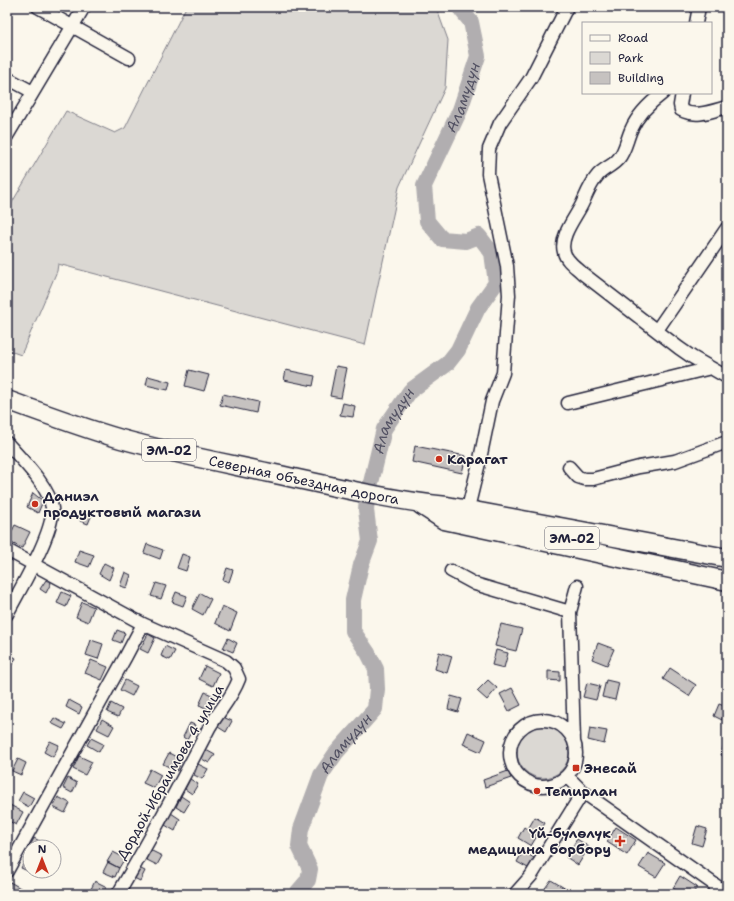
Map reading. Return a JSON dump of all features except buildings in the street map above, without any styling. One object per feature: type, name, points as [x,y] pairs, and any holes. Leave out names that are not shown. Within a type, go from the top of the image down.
[{"type":"highway","name":"Северная объездная дорога","points":[[7,400],[53,417],[122,439],[336,487],[727,558]]},
{"type":"highway","points":[[414,502],[470,500],[727,546]]},
{"type":"highway","points":[[414,502],[444,520],[727,581]]},
{"type":"highway","name":"Северная объездная дорога","points":[[414,502],[445,514],[727,568]]},
{"type":"street","points":[[38,7],[73,25],[129,58]]},
{"type":"street","points":[[7,136],[84,7]]},
{"type":"street","points":[[470,500],[492,401],[504,373],[509,295],[507,266],[488,174],[489,149],[500,123],[531,78],[567,7]]},
{"type":"street","points":[[696,22],[699,7]]},
{"type":"street","points":[[7,78],[33,92]]},
{"type":"street","points":[[662,94],[642,112],[632,128],[620,157],[613,165],[598,174],[591,184],[583,203],[570,224],[563,241],[564,253],[571,263],[692,357],[711,368],[726,373]]},
{"type":"street","points":[[682,94],[680,105],[681,110],[686,112],[704,113],[727,107]]},
{"type":"street","points":[[657,330],[727,228]]},
{"type":"street","points":[[568,403],[711,368]]},
{"type":"street","points":[[569,466],[578,477],[593,479],[639,466],[675,461],[727,442]]},
{"type":"street","points":[[7,443],[35,474],[48,496],[52,508],[50,526],[34,564],[7,614]]},
{"type":"street","name":"Дордой-Ибраимова 4 улица","points":[[7,550],[142,624],[226,661],[234,668],[239,679],[234,692],[212,724],[148,843],[118,894]]},
{"type":"street","points":[[450,570],[475,584],[570,612]]},
{"type":"street","points":[[574,741],[567,730],[560,724],[542,720],[527,724],[514,736],[511,745],[511,763],[516,773],[528,783],[542,786],[557,784],[567,776],[574,764],[576,752],[574,741],[570,612],[577,586]]},
{"type":"street","points":[[7,871],[142,624]]},
{"type":"street","points":[[567,776],[583,792],[718,887],[714,894]]},
{"type":"street","points":[[515,894],[531,876],[583,792]]},
{"type":"green space","points":[[186,7],[436,7],[448,40],[445,88],[399,187],[365,345],[58,264],[57,271],[21,355],[7,350],[7,211],[66,111],[115,133],[125,128]]},
{"type":"green space","points":[[543,726],[553,728],[561,734],[567,742],[569,752],[567,762],[561,770],[553,776],[543,778],[533,776],[525,770],[519,762],[517,752],[519,742],[525,734],[533,728]]},
{"type":"waterway","name":"Аламүдүн","points":[[296,894],[308,880],[310,869],[299,846],[301,829],[321,775],[336,753],[375,709],[377,689],[376,669],[368,653],[353,631],[353,600],[361,565],[370,541],[366,510],[367,499],[384,429],[410,391],[447,364],[458,350],[478,308],[496,283],[492,253],[479,236],[466,241],[442,239],[427,221],[424,186],[460,110],[478,56],[471,22],[459,7]]},
{"type":"place","name":"Карагат","points":[[439,459]]},
{"type":"place","name":"Даниэл продуктовый магази","points":[[35,504]]},
{"type":"place","name":"Энесай","points":[[576,768]]},
{"type":"place","name":"Темирлан","points":[[537,791]]},
{"type":"place","name":"Үй-бүлөлүк медицина борбору","points":[[620,841]]}]
